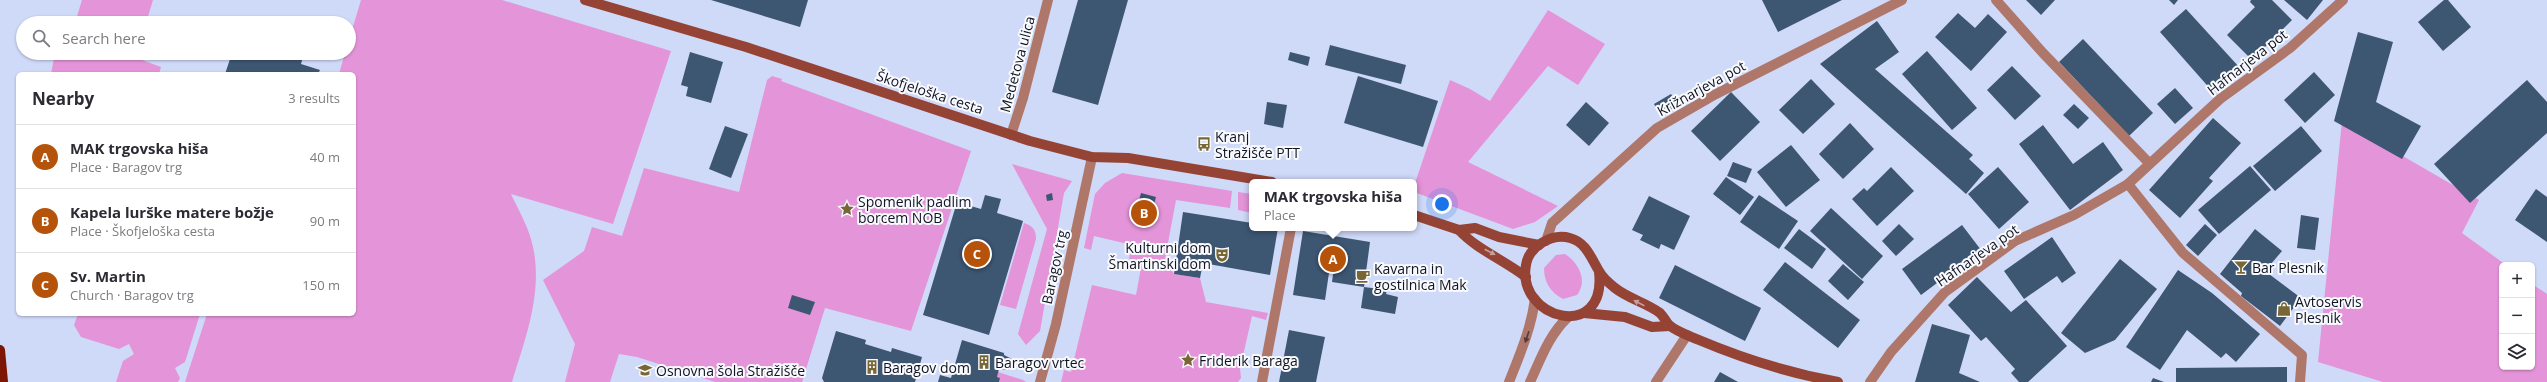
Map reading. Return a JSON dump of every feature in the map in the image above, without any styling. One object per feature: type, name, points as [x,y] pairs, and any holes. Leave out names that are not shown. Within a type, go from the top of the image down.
[{"type":"main road","points":[[0,350],[4,382]]},
{"type":"street","name":"Škofjeloška cesta","points":[[586,0],[746,47],[1011,135],[1092,157],[1128,158],[1254,179]]},
{"type":"street","name":"Medetova ulica","points":[[1011,135],[1023,98],[1048,0]]},
{"type":"street","name":"Križnarjeva pot","points":[[1542,243],[1552,222],[1657,128],[1716,94],[1902,0]]},
{"type":"street","points":[[1996,0],[2043,53],[2149,163]]},
{"type":"street","name":"Hafnarjeva pot","points":[[1870,382],[1891,352],[1945,292],[2015,242],[2074,215],[2128,184],[2220,99],[2290,48],[2343,0]]},
{"type":"street","name":"Baragov trg","points":[[1040,382],[1056,324],[1092,157]]},
{"type":"street","points":[[2128,184],[2183,253],[2302,355],[2300,382]]},
{"type":"street","points":[[1417,215],[1459,230],[1474,228],[1499,237],[1542,243]]},
{"type":"street","points":[[1459,230],[1469,242],[1494,254],[1526,278]]},
{"type":"street","points":[[1262,382],[1290,231]]},
{"type":"street","points":[[1584,313],[1596,301],[1601,288],[1599,272],[1593,258],[1583,245],[1572,238],[1559,236],[1542,243],[1528,259],[1526,278],[1535,299],[1545,309],[1556,316],[1568,317],[1584,313],[1625,317],[1652,327],[1670,326]]},
{"type":"street","points":[[1599,272],[1627,296],[1660,313],[1670,326],[1687,334],[1728,352],[1770,367],[1838,382]]},
{"type":"street","points":[[1509,382],[1528,333],[1535,299]]},
{"type":"street","points":[[1530,382],[1545,348],[1558,327],[1568,317]]},
{"type":"street","points":[[1656,382],[1687,334]]},
{"type":"shaded area","points":[[82,0],[153,0],[148,16],[77,16]]},
{"type":"shaded area","points":[[361,0],[502,0],[671,51],[613,224],[511,194],[529,233],[536,264],[536,281],[531,316],[512,382],[185,382],[206,316],[356,316],[356,72],[340,72],[343,60],[356,60],[356,17]]},
{"type":"shaded area","points":[[1548,10],[1605,44],[1578,85],[1548,66],[1468,162],[1558,206],[1535,222],[1513,229],[1417,193],[1416,179],[1450,80],[1470,89],[1490,101]]},
{"type":"shaded area","points":[[54,60],[142,60],[161,67],[160,72],[51,72]]},
{"type":"shaded area","points":[[772,76],[782,79],[781,81],[971,151],[911,331],[825,308],[802,382],[715,382],[637,357],[619,354],[610,382],[565,382],[575,344],[543,280],[584,251],[592,227],[622,236],[644,168],[739,192],[767,80]]},
{"type":"shaded area","points":[[2342,121],[2479,200],[2462,233],[2502,262],[2499,262],[2499,370],[2535,370],[2535,286],[2547,294],[2547,382],[2383,382],[2318,362]]},
{"type":"shaded area","points":[[1012,164],[1072,181],[1064,193],[1040,331],[1026,345],[1018,334],[1047,229]]},
{"type":"shaded area","points":[[1122,173],[1232,191],[1230,208],[1176,200],[1165,259],[1174,274],[1200,278],[1206,302],[1268,313],[1266,320],[1252,316],[1240,369],[1241,378],[1238,382],[1061,382],[1064,370],[1071,372],[1092,285],[1136,295],[1142,262],[1129,259],[1132,245],[1094,236],[1091,250],[1084,248],[1095,194],[1105,183]]},
{"type":"shaded area","points":[[1238,192],[1249,194],[1249,212],[1238,210]]},
{"type":"shaded area","points":[[1024,223],[1033,229],[1036,239],[1016,309],[1000,305]]},
{"type":"shaded area","points":[[1565,254],[1578,267],[1582,278],[1582,284],[1577,295],[1563,299],[1551,290],[1545,278],[1544,268],[1556,255]]},
{"type":"shaded area","points":[[77,316],[199,316],[185,362],[175,368],[180,378],[178,382],[116,382],[123,361],[134,354],[129,344],[119,349],[81,337],[74,325]]},
{"type":"shaded area","points":[[998,372],[1026,382],[999,382],[1000,378],[997,377]]},
{"type":"building","points":[[711,0],[808,0],[800,27]]},
{"type":"building","points":[[1078,0],[1128,0],[1098,105],[1052,92]]},
{"type":"building","points":[[1762,0],[1842,0],[1778,32]]},
{"type":"building","points":[[2026,0],[2055,0],[2041,15]]},
{"type":"building","points":[[2169,0],[2178,0],[2174,5]]},
{"type":"building","points":[[2251,0],[2272,0],[2292,20],[2252,60],[2227,35],[2255,7],[2250,2]]},
{"type":"building","points":[[2284,0],[2323,0],[2307,20]]},
{"type":"building","points":[[2444,0],[2448,0],[2471,27],[2443,51],[2418,22]]},
{"type":"building","points":[[2186,9],[2240,68],[2213,92],[2160,32]]},
{"type":"building","points":[[1958,13],[1975,28],[1988,14],[2007,32],[1971,71],[1935,37]]},
{"type":"building","points":[[1877,21],[1899,52],[1875,69],[1973,155],[1969,159],[1984,173],[1966,194],[1820,64]]},
{"type":"building","points":[[2358,32],[2393,42],[2376,102],[2421,126],[2402,159],[2334,121]]},
{"type":"building","points":[[2083,39],[2153,113],[2129,136],[2059,62]]},
{"type":"building","points":[[1330,45],[1406,65],[1401,84],[1325,65]]},
{"type":"building","points":[[1927,51],[1977,108],[1952,130],[1902,74]]},
{"type":"building","points":[[690,52],[723,62],[711,103],[686,96],[688,87],[681,85]]},
{"type":"building","points":[[1290,52],[1310,57],[1308,66],[1288,60]]},
{"type":"building","points":[[230,60],[302,60],[301,64],[320,70],[319,72],[226,72]]},
{"type":"building","points":[[2012,66],[2041,96],[2015,120],[1987,90]]},
{"type":"building","points":[[2314,72],[2335,95],[2305,123],[2284,100]]},
{"type":"building","points":[[1358,76],[1438,101],[1423,147],[1344,123]]},
{"type":"building","points":[[1811,79],[1835,104],[1803,134],[1779,110]]},
{"type":"building","points":[[2527,80],[2547,102],[2547,133],[2470,203],[2434,164]]},
{"type":"building","points":[[2175,88],[2193,108],[2175,124],[2157,104]]},
{"type":"building","points":[[1731,92],[1760,122],[1720,161],[1691,131]]},
{"type":"building","points":[[1671,94],[1678,105],[1661,116],[1654,104]]},
{"type":"building","points":[[1267,102],[1287,105],[1283,128],[1264,124]]},
{"type":"building","points":[[1586,102],[1609,123],[1589,146],[1566,125]]},
{"type":"building","points":[[2074,104],[2089,118],[2078,129],[2063,115]]},
{"type":"building","points":[[2213,118],[2241,143],[2209,178],[2213,181],[2180,218],[2149,190]]},
{"type":"building","points":[[1850,123],[1874,149],[1843,179],[1819,154]]},
{"type":"building","points":[[2043,125],[2073,164],[2103,142],[2123,170],[2070,210],[2019,144]]},
{"type":"building","points":[[725,126],[748,134],[731,178],[709,169]]},
{"type":"building","points":[[2301,126],[2322,151],[2275,191],[2253,166]]},
{"type":"building","points":[[1791,145],[1820,180],[1786,207],[1757,172]]},
{"type":"building","points":[[1733,162],[1752,169],[1746,183],[1727,176]]},
{"type":"building","points":[[2250,166],[2271,190],[2219,234],[2198,210]]},
{"type":"building","points":[[1891,167],[1914,191],[1877,226],[1852,199],[1864,188],[1867,191]]},
{"type":"building","points":[[1998,167],[2029,202],[1999,229],[1968,194]]},
{"type":"building","points":[[1726,177],[1754,197],[1740,215],[1713,194]]},
{"type":"building","points":[[2536,189],[2547,197],[2547,242],[2515,220]]},
{"type":"building","points":[[1052,193],[1053,200],[1047,201],[1046,195]]},
{"type":"building","points":[[1141,193],[1156,197],[1149,223],[1134,219]]},
{"type":"building","points":[[985,195],[1001,199],[997,213],[1023,221],[989,335],[923,315],[957,202],[981,209]]},
{"type":"building","points":[[1759,195],[1798,221],[1779,249],[1740,222]]},
{"type":"building","points":[[1649,196],[1690,216],[1674,250],[1661,244],[1659,249],[1640,240],[1643,235],[1632,230]]},
{"type":"building","points":[[1831,208],[1883,256],[1862,279],[1810,231]]},
{"type":"building","points":[[1183,212],[1249,223],[1249,231],[1277,231],[1270,275],[1203,263],[1200,278],[1174,274]]},
{"type":"building","points":[[2301,215],[2319,218],[2315,250],[2297,248]]},
{"type":"building","points":[[1899,224],[1914,239],[1896,256],[1882,241]]},
{"type":"building","points":[[2205,224],[2217,235],[2198,256],[2186,245]]},
{"type":"building","points":[[1962,225],[1981,250],[1921,295],[1902,269]]},
{"type":"building","points":[[1799,229],[1826,249],[1812,269],[1784,248]]},
{"type":"building","points":[[2255,229],[2282,251],[2265,271],[2301,298],[2280,326],[2241,296],[2242,293],[2220,274]]},
{"type":"building","points":[[1303,231],[1370,242],[1364,287],[1332,282],[1334,267],[1330,266],[1325,300],[1293,295]]},
{"type":"building","points":[[2052,237],[2076,273],[2062,283],[2057,276],[2024,299],[2004,271]]},
{"type":"building","points":[[2120,259],[2157,289],[2115,340],[2085,353],[2061,333]]},
{"type":"building","points":[[1785,262],[1860,320],[1838,348],[1763,290]]},
{"type":"building","points":[[1843,264],[1864,282],[1848,300],[1828,281]]},
{"type":"building","points":[[1675,265],[1761,308],[1745,341],[1659,298]]},
{"type":"building","points":[[2178,270],[2212,293],[2260,334],[2236,362],[2226,353],[2221,358],[2187,330],[2160,370],[2126,347]]},
{"type":"building","points":[[1977,277],[2011,312],[2026,300],[2067,346],[2028,382],[2019,382],[2011,373],[2015,369],[1986,337],[1981,341],[1948,305]]},
{"type":"building","points":[[1364,287],[1387,290],[1386,294],[1398,297],[1395,314],[1361,308]]},
{"type":"building","points":[[792,295],[815,302],[810,315],[788,308]]},
{"type":"building","points":[[1932,324],[1970,335],[1959,373],[1980,382],[1915,382]]},
{"type":"building","points":[[1289,330],[1325,337],[1316,382],[1279,382]]},
{"type":"building","name":"Baragov dom","points":[[836,331],[866,340],[865,344],[891,352],[892,348],[922,357],[915,382],[824,382],[822,378]]},
{"type":"building","name":"Baragov vrtec","points":[[962,340],[1004,353],[1004,355],[1012,359],[1012,367],[1009,370],[999,369],[997,377],[1000,378],[999,382],[938,382],[940,375],[951,378]]},
{"type":"building","points":[[2287,367],[2287,382],[2176,382],[2176,368]]},
{"type":"building","points":[[1720,372],[1738,382],[1714,382]]},
{"type":"building","points":[[2153,378],[2164,382],[2151,382]]},
{"type":"place","name":"Kranj Stražišče PTT","points":[[1204,144]]},
{"type":"place","name":"Spomenik padlim borcem NOB","points":[[847,209]]},
{"type":"place","name":"Kapela lurške matere božje","points":[[1144,213]]},
{"type":"place","name":"Sv. Martin","points":[[977,254]]},
{"type":"place","name":"Kulturni dom Šmartinski dom","points":[[1222,255]]},
{"type":"place","name":"MAK trgovska hiša","points":[[1333,259]]},
{"type":"place","name":"Bar Plesnik","points":[[2241,267]]},
{"type":"place","name":"Kavarna in gostilnica Mak","points":[[1363,276]]},
{"type":"place","name":"Avtoservis Plesnik","points":[[2284,309]]},
{"type":"place","name":"Friderik Baraga","points":[[1188,360]]},
{"type":"place","name":"Baragov vrtec","points":[[984,362]]},
{"type":"place","name":"Baragov dom","points":[[872,367]]},
{"type":"place","name":"Osnovna šola Stražišče","points":[[645,370]]}]
